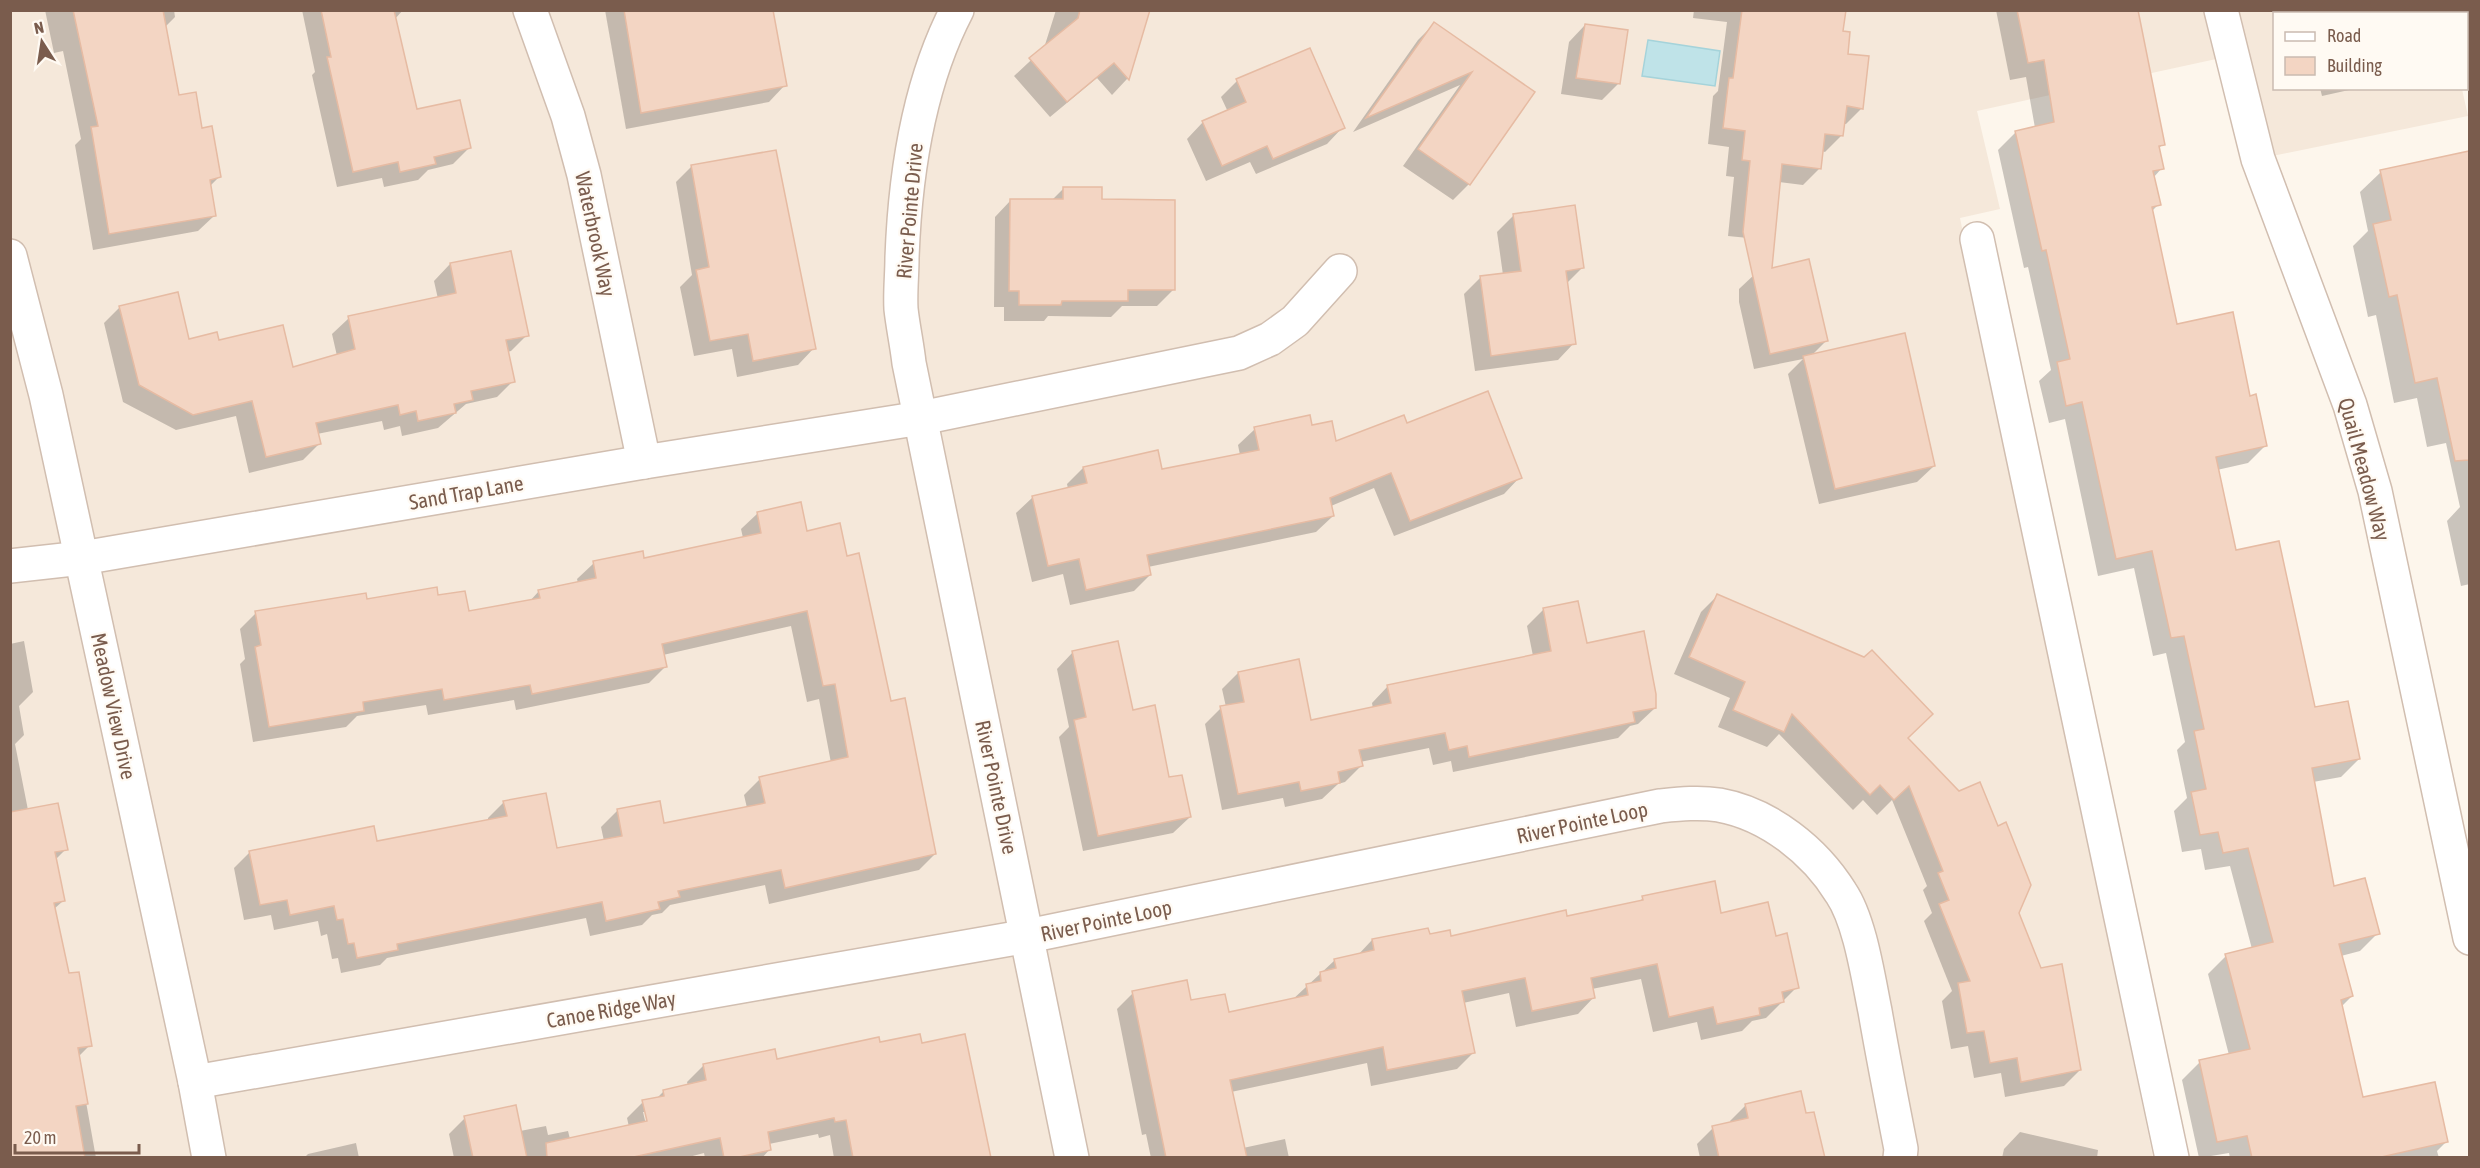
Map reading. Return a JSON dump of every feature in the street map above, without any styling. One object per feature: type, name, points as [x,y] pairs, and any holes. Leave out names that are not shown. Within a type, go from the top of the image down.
[{"type":"street","name":"Waterbrook Way","points":[[530,10],[568,116],[584,175],[644,462]]},
{"type":"street","name":"River Pointe Drive","points":[[957,10],[943,38],[921,106],[906,197],[901,307],[921,418],[1072,1158]]},
{"type":"street","name":"Quail Meadow Way","points":[[2221,10],[2258,159],[2350,405],[2374,491],[2468,924]]},
{"type":"street","points":[[1977,239],[2172,1158]]},
{"type":"street","name":"Meadow View Drive","points":[[10,256],[46,395],[82,558],[195,1082],[209,1158]]},
{"type":"street","points":[[921,418],[1239,353],[1270,339],[1295,321],[1340,271]]},
{"type":"street","name":"Sand Trap Lane","points":[[10,566],[82,558],[644,462],[921,418]]},
{"type":"street","name":"River Pointe Loop","points":[[1028,936],[1660,806],[1691,802],[1720,806],[1761,819],[1793,840],[1819,864],[1843,895],[1865,958],[1901,1149],[1900,1158]]},
{"type":"street","name":"Canoe Ridge Way","points":[[195,1082],[1028,936]]},
{"type":"shaded area","points":[[2469,10],[2468,44],[2468,12],[2273,12],[2273,90],[2462,90],[2468,116],[2258,159],[2230,56],[1977,111],[2000,209],[1960,218],[2153,1157],[11,1158],[10,11]]},
{"type":"water","points":[[1648,40],[1720,51],[1715,86],[1642,76]]},
{"type":"building","points":[[73,10],[163,10],[179,95],[196,92],[202,128],[212,126],[221,177],[210,180],[216,216],[109,234],[91,127],[98,126]]},
{"type":"building","points":[[321,10],[394,10],[417,109],[460,100],[471,148],[434,157],[436,164],[400,172],[398,162],[353,172],[327,57],[331,57]]},
{"type":"building","points":[[624,10],[773,10],[787,86],[641,113]]},
{"type":"building","points":[[1080,10],[1150,10],[1129,80],[1114,63],[1067,102],[1029,58],[1078,18]]},
{"type":"building","points":[[1742,10],[1846,10],[1843,31],[1850,32],[1848,54],[1869,56],[1863,109],[1847,106],[1843,136],[1825,134],[1821,169],[1782,164],[1772,268],[1809,259],[1828,341],[1770,354],[1743,232],[1750,161],[1742,160],[1745,131],[1723,128],[1729,78],[1733,78]]},
{"type":"building","points":[[2017,10],[2138,10],[2165,145],[2159,146],[2164,169],[2153,171],[2161,205],[2152,207],[2177,324],[2233,312],[2250,396],[2256,394],[2267,446],[2216,457],[2236,550],[2279,541],[2315,707],[2348,701],[2360,759],[2312,768],[2334,886],[2365,878],[2380,934],[2339,944],[2353,996],[2341,1000],[2363,1097],[2435,1082],[2448,1142],[2377,1158],[2252,1158],[2247,1136],[2217,1142],[2199,1060],[2250,1049],[2225,954],[2273,942],[2248,848],[2223,853],[2218,832],[2200,835],[2191,792],[2206,789],[2194,731],[2204,729],[2184,636],[2171,638],[2152,551],[2116,559],[2082,402],[2066,406],[2057,362],[2070,359],[2046,250],[2042,251],[2015,131],[2054,122],[2044,60],[2028,63]]},
{"type":"building","points":[[1434,22],[1535,92],[1470,185],[1418,149],[1472,72],[1366,118]]},
{"type":"building","points":[[1585,24],[1628,30],[1620,84],[1576,78]]},
{"type":"building","points":[[1310,48],[1345,128],[1273,159],[1267,146],[1222,166],[1202,121],[1246,102],[1236,79]]},
{"type":"building","points":[[776,150],[816,349],[753,361],[748,334],[710,341],[696,270],[709,267],[691,165]]},
{"type":"building","points":[[2469,151],[2469,460],[2455,461],[2437,378],[2415,383],[2397,295],[2389,297],[2373,224],[2391,220],[2380,170]]},
{"type":"building","points":[[1063,187],[1102,187],[1102,199],[1175,200],[1175,290],[1128,290],[1128,301],[1062,301],[1061,305],[1019,305],[1019,291],[1009,291],[1010,199],[1063,199]]},
{"type":"building","points":[[1575,205],[1584,268],[1566,271],[1576,344],[1491,356],[1480,276],[1521,271],[1513,214]]},
{"type":"building","points":[[511,251],[529,336],[506,340],[515,382],[471,391],[473,400],[454,404],[456,413],[418,421],[416,411],[400,415],[398,405],[316,423],[321,444],[266,457],[252,401],[193,415],[139,385],[119,306],[178,292],[189,339],[217,332],[219,340],[283,325],[293,367],[355,349],[348,316],[456,293],[450,263]]},
{"type":"building","points":[[1905,333],[1935,466],[1835,489],[1803,356]]},
{"type":"building","points":[[1488,391],[1522,478],[1410,521],[1391,473],[1330,498],[1334,516],[1147,555],[1151,575],[1086,590],[1079,559],[1048,566],[1032,496],[1087,483],[1083,467],[1158,450],[1162,469],[1259,450],[1254,427],[1310,415],[1312,425],[1332,421],[1336,441],[1404,415],[1407,423]]},
{"type":"building","points":[[801,502],[807,531],[840,523],[847,556],[859,553],[891,701],[905,698],[936,854],[785,888],[781,870],[678,891],[680,897],[658,902],[660,909],[606,921],[602,902],[397,944],[398,950],[357,958],[354,943],[348,944],[343,919],[337,920],[334,906],[290,915],[287,900],[260,905],[249,851],[374,826],[377,841],[507,816],[503,801],[546,793],[557,848],[622,836],[617,809],[660,801],[664,823],[765,803],[759,777],[848,757],[835,684],[823,686],[807,611],[662,644],[667,667],[532,694],[530,685],[444,700],[442,689],[363,702],[364,711],[269,727],[255,647],[261,645],[255,611],[366,593],[367,599],[437,587],[438,595],[465,591],[469,611],[540,598],[538,590],[596,578],[593,561],[643,551],[644,558],[761,533],[757,512]]},
{"type":"building","points":[[1717,594],[1864,657],[1872,650],[1933,714],[1908,738],[1959,791],[1980,782],[1998,826],[2006,822],[2031,885],[2019,913],[2041,968],[2062,964],[2081,1070],[2021,1082],[2017,1058],[1990,1063],[1984,1031],[1967,1033],[1958,983],[1970,981],[1939,904],[1949,900],[1938,873],[1943,871],[1909,786],[1894,800],[1880,785],[1870,795],[1792,714],[1784,732],[1733,710],[1745,682],[1689,657]]},
{"type":"building","points":[[1578,601],[1587,643],[1644,631],[1656,694],[1656,708],[1633,712],[1635,722],[1469,757],[1467,746],[1449,750],[1445,733],[1359,750],[1363,766],[1338,772],[1340,783],[1301,791],[1299,782],[1238,794],[1220,706],[1244,702],[1238,672],[1299,659],[1311,720],[1391,703],[1387,685],[1551,651],[1543,608]]},
{"type":"building","points":[[1118,641],[1133,710],[1155,705],[1169,777],[1182,775],[1191,817],[1098,836],[1074,720],[1086,717],[1072,651]]},
{"type":"building","points":[[58,803],[68,850],[55,852],[65,901],[54,903],[69,973],[79,972],[92,1046],[78,1048],[88,1104],[76,1106],[85,1158],[10,1158],[10,812]]},
{"type":"building","points":[[1715,881],[1721,913],[1768,902],[1776,936],[1787,933],[1799,988],[1782,992],[1784,1002],[1759,1008],[1760,1015],[1717,1024],[1713,1007],[1669,1017],[1657,964],[1591,978],[1595,998],[1532,1011],[1525,978],[1462,991],[1475,1053],[1387,1070],[1383,1047],[1230,1080],[1247,1158],[1166,1158],[1132,991],[1187,980],[1191,1000],[1225,994],[1229,1012],[1308,995],[1306,984],[1321,981],[1320,972],[1336,968],[1334,959],[1374,950],[1372,939],[1428,928],[1430,934],[1450,930],[1451,936],[1566,910],[1567,916],[1643,900],[1642,896]]},
{"type":"building","points":[[920,1034],[922,1043],[965,1034],[991,1158],[853,1158],[846,1120],[835,1122],[834,1118],[768,1132],[771,1150],[735,1158],[724,1158],[720,1138],[629,1158],[547,1158],[546,1143],[647,1121],[642,1100],[664,1096],[663,1090],[706,1080],[703,1064],[775,1049],[777,1059],[879,1037],[880,1042]]},
{"type":"building","points":[[1801,1091],[1806,1113],[1814,1112],[1825,1158],[1719,1158],[1712,1126],[1748,1118],[1745,1104]]},
{"type":"building","points":[[516,1105],[527,1158],[473,1158],[464,1116]]}]
